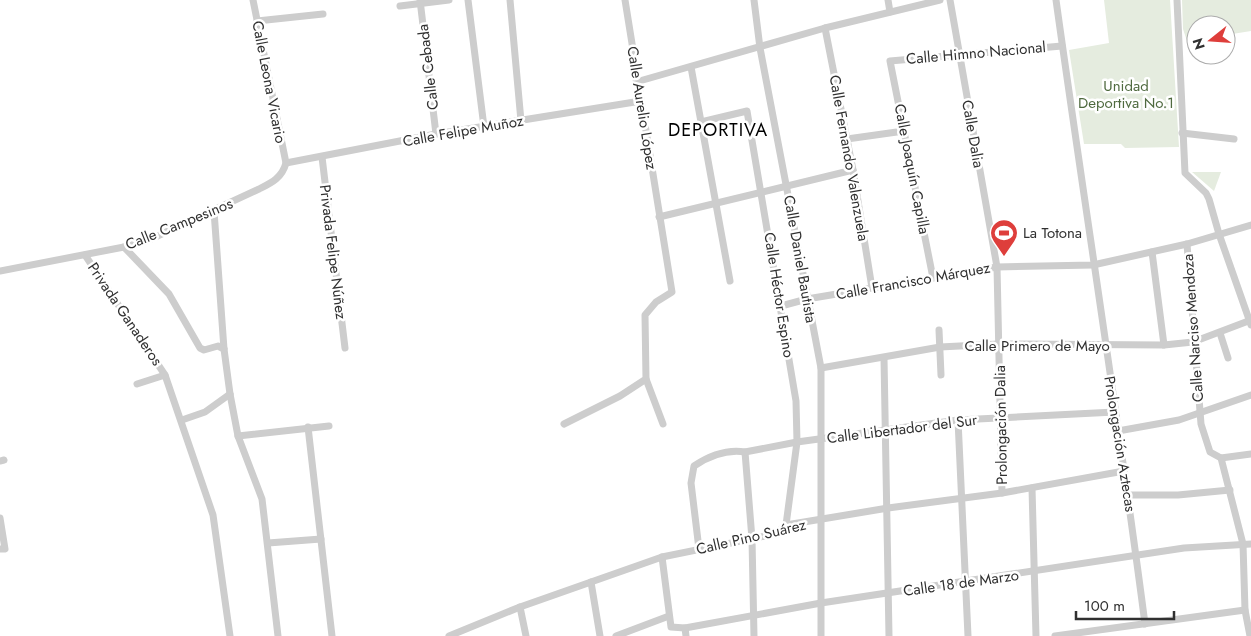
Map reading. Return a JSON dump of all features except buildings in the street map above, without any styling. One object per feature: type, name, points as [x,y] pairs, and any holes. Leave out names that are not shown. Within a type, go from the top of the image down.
[{"type":"street","name":"Calle Leona Vicario","points":[[253,0],[286,163]]},
{"type":"street","points":[[400,6],[449,0]]},
{"type":"street","points":[[468,0],[484,127]]},
{"type":"street","points":[[510,0],[521,121]]},
{"type":"street","name":"Calle Aurelio López","points":[[625,0],[636,82],[641,101],[672,292],[656,302],[644,315],[646,379]]},
{"type":"street","name":"Calle Daniel Bautista","points":[[754,0],[760,48],[821,368],[821,636]]},
{"type":"street","points":[[888,0],[890,12]]},
{"type":"street","points":[[636,82],[825,28],[940,0]]},
{"type":"street","name":"Calle Dalia","points":[[950,0],[996,267]]},
{"type":"street","name":"Prolongación Aztecas","points":[[1056,0],[1093,266],[1128,494],[1145,624]]},
{"type":"street","points":[[1177,0],[1185,173],[1206,193],[1250,322]]},
{"type":"street","name":"Calle Cebada","points":[[421,2],[436,134]]},
{"type":"street","points":[[257,21],[323,14]]},
{"type":"street","name":"Calle Fernando Valenzuela","points":[[825,28],[853,170],[872,288]]},
{"type":"street","name":"Calle Himno Nacional","points":[[890,61],[1062,46]]},
{"type":"street","name":"Calle Joaquín Capilla","points":[[890,61],[933,278]]},
{"type":"street","points":[[691,67],[730,281]]},
{"type":"street","name":"Calle Felipe Muñoz","points":[[286,163],[436,134],[641,101]]},
{"type":"street","name":"Calle Héctor Espino","points":[[701,122],[747,111],[796,401],[797,442],[786,525]]},
{"type":"street","points":[[847,140],[904,131]]},
{"type":"street","points":[[1182,133],[1234,139]]},
{"type":"street","name":"Privada Felipe Núñez","points":[[322,157],[345,348]]},
{"type":"street","name":"Calle Campesinos","points":[[0,271],[124,247],[151,239],[275,181],[284,172],[286,163]]},
{"type":"street","points":[[659,217],[786,184],[853,170]]},
{"type":"street","points":[[214,211],[224,349],[230,394],[238,436],[262,499],[278,636]]},
{"type":"street","name":"Calle Francisco Márquez","points":[[781,306],[807,299],[996,267],[1093,266],[1187,244],[1251,224]]},
{"type":"street","name":"Calle Narciso Mendoza","points":[[1187,244],[1193,342],[1204,439],[1210,452],[1221,458]]},
{"type":"street","points":[[124,247],[169,294],[200,348],[204,350],[218,346],[224,349]]},
{"type":"street","points":[[1152,252],[1164,345]]},
{"type":"street","name":"Privada Ganaderos","points":[[85,255],[165,375],[137,384]]},
{"type":"street","name":"Prolongación Dalia","points":[[996,267],[1002,493]]},
{"type":"street","name":"Calle Primero de Mayo","points":[[821,368],[940,347],[999,344],[1164,345],[1193,342],[1250,322]]},
{"type":"street","points":[[939,330],[941,376]]},
{"type":"street","points":[[1220,332],[1228,358]]},
{"type":"street","points":[[884,358],[890,636]]},
{"type":"street","points":[[165,375],[214,515],[230,636]]},
{"type":"street","points":[[564,424],[620,396],[646,379],[663,424]]},
{"type":"street","points":[[182,420],[204,412],[230,394]]},
{"type":"street","points":[[1118,431],[1179,420],[1251,396]]},
{"type":"street","name":"Calle Libertador del Sur","points":[[699,549],[691,483],[694,466],[712,455],[738,451],[745,452],[886,428],[958,420],[1115,412]]},
{"type":"street","points":[[958,420],[968,636]]},
{"type":"street","points":[[238,436],[329,426]]},
{"type":"street","points":[[308,427],[332,636]]},
{"type":"street","points":[[745,452],[752,539],[754,636]]},
{"type":"street","points":[[1250,636],[1245,610],[1243,544],[1221,458],[1251,454]]},
{"type":"street","name":"Calle Pino Suárez","points":[[449,636],[520,607],[662,557],[775,534],[786,525],[821,521],[888,508],[1002,493],[1124,472]]},
{"type":"street","points":[[1032,488],[1036,636]]},
{"type":"street","points":[[1128,494],[1178,495],[1230,490]]},
{"type":"street","points":[[0,518],[2,549]]},
{"type":"street","points":[[268,544],[321,539]]},
{"type":"street","name":"Calle 18 de Marzo","points":[[669,616],[671,626],[685,628],[820,602],[1034,572],[1184,548],[1251,544]]},
{"type":"street","points":[[616,636],[669,616],[662,557]]},
{"type":"street","points":[[591,582],[600,636]]},
{"type":"street","points":[[520,607],[526,636]]},
{"type":"street","points":[[1055,636],[1103,633],[1145,624],[1245,610]]},
{"type":"street","points":[[685,628],[686,636]]},
{"type":"green space","name":"Unidad Deportiva No.1","points":[[1104,0],[1170,0],[1179,147],[1125,148],[1121,144],[1084,144],[1069,50],[1109,43]]},
{"type":"green space","points":[[1182,0],[1251,0],[1251,31],[1236,33],[1236,15],[1186,15],[1186,38],[1183,29]]},
{"type":"green space","points":[[1192,172],[1221,172],[1214,191]]},
{"type":"place","name":"La Totona","points":[[1004,257]]},
{"type":"district","name":"DEPORTIVA","points":[[718,130]]}]
